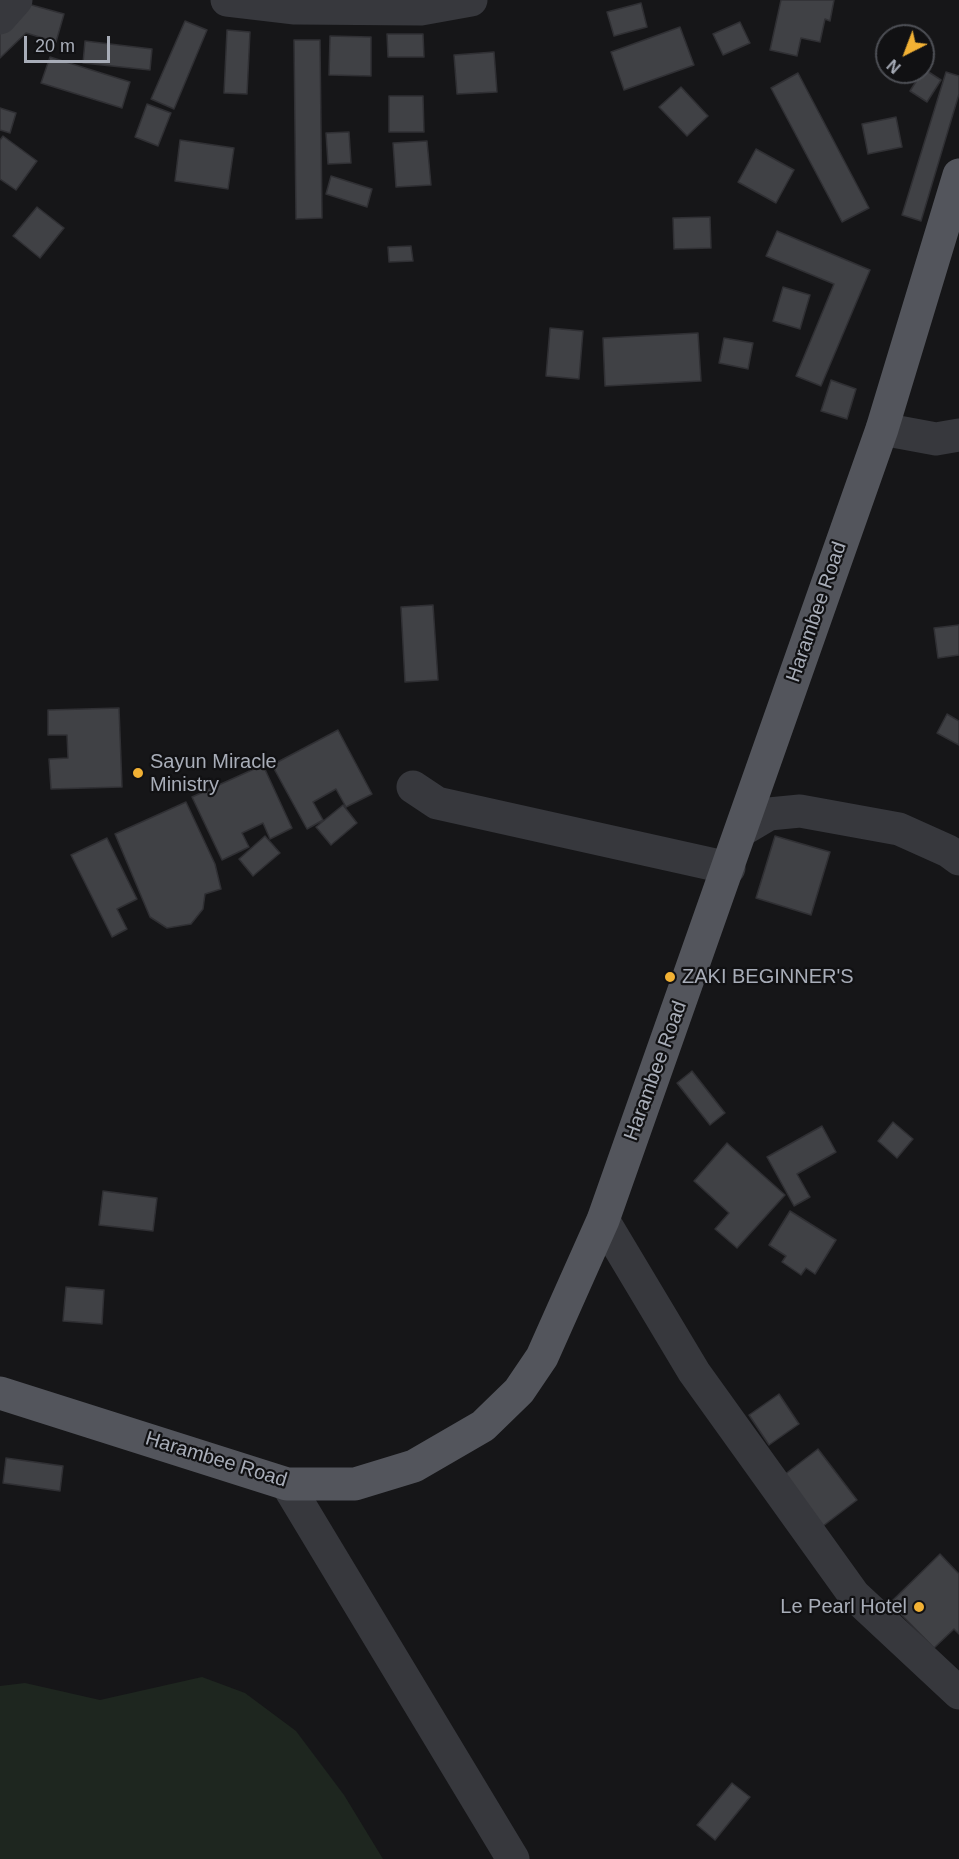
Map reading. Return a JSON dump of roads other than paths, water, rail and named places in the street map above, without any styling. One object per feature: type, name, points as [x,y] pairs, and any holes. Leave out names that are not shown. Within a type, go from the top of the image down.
[{"type":"main road","name":"Harambee Road","points":[[0,1393],[286,1484],[355,1484],[414,1466],[483,1426],[519,1391],[542,1357],[603,1220],[882,429],[959,175]]},
{"type":"street","points":[[0,18],[16,0]]},
{"type":"street","points":[[227,0],[295,8],[421,9],[471,0]]},
{"type":"street","points":[[882,429],[936,439],[959,435]]},
{"type":"street","points":[[413,787],[437,803],[729,868]]},
{"type":"street","points":[[742,830],[769,814],[800,811],[899,829],[948,851],[959,859]]},
{"type":"street","points":[[603,1220],[694,1372],[854,1595],[959,1693]]},
{"type":"street","points":[[286,1484],[513,1859]]},
{"type":"place","name":"Sayun Miracle Ministry","points":[[138,773]]},
{"type":"place","name":"ZAKI BEGINNER'S","points":[[670,977]]},
{"type":"place","name":"Le Pearl Hotel","points":[[919,1607]]}]
